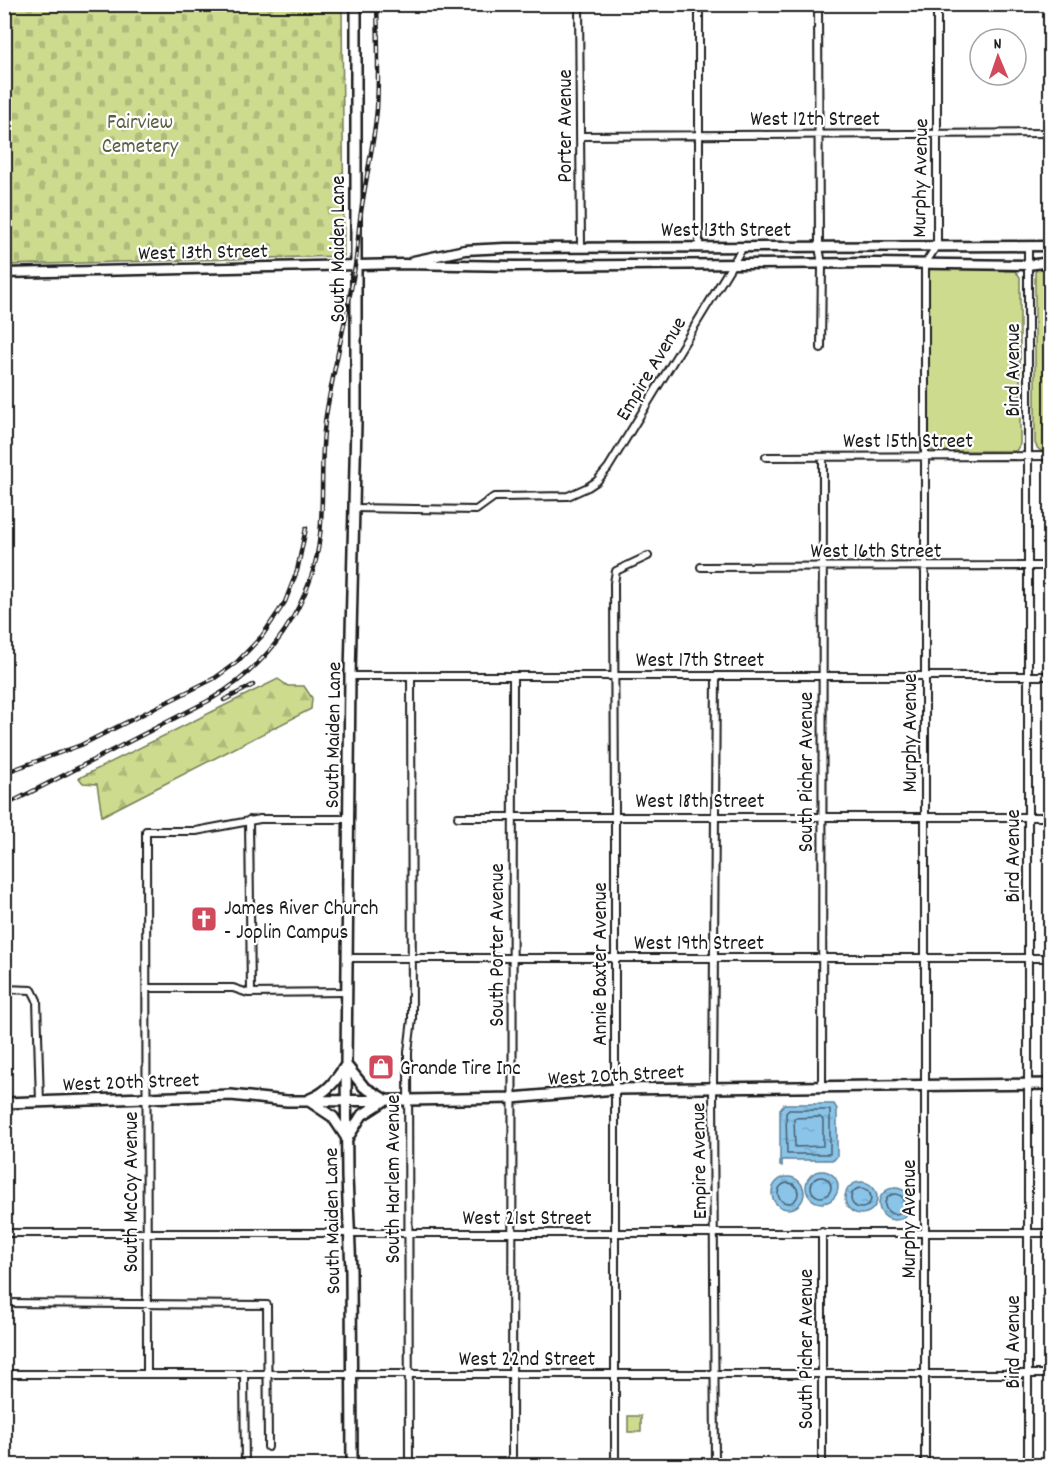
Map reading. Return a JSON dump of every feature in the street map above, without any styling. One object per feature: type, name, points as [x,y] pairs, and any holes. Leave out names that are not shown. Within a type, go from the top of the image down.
[{"type":"main road","name":"South Maiden Lane","points":[[352,1466],[351,1271],[346,1065],[354,508],[356,4]]},
{"type":"main road","points":[[346,1065],[364,1087],[386,1100],[362,1115],[347,1138],[333,1117],[307,1100],[327,1089],[346,1065]]},
{"type":"main road","name":"West 20th Street","points":[[4,1103],[231,1095],[287,1101],[408,1100],[512,1098],[615,1089],[1050,1084]]},
{"type":"street","name":"Porter Avenue","points":[[579,4],[581,248]]},
{"type":"street","points":[[699,4],[703,247],[708,264]]},
{"type":"street","points":[[818,4],[821,348]]},
{"type":"street","name":"Murphy Avenue","points":[[925,1466],[925,264],[937,245],[937,4]]},
{"type":"street","name":"West 12th Street","points":[[580,136],[1050,133]]},
{"type":"street","points":[[988,246],[988,264]]},
{"type":"street","name":"Bird Avenue","points":[[1028,246],[1029,1466]]},
{"type":"street","name":"West 13th Street","points":[[403,264],[465,250],[640,247],[1050,246]]},
{"type":"street","points":[[640,247],[640,265]]},
{"type":"street","points":[[664,265],[665,247]]},
{"type":"street","name":"Empire Avenue","points":[[354,508],[476,510],[494,497],[568,496],[597,481],[608,468],[742,247]]},
{"type":"street","points":[[760,247],[760,264]]},
{"type":"street","points":[[874,263],[876,247]]},
{"type":"street","points":[[570,248],[570,265]]},
{"type":"street","points":[[596,248],[596,265]]},
{"type":"street","name":"West 13th Street","points":[[4,273],[403,264],[1028,265],[1050,262]]},
{"type":"street","name":"West 15th Street","points":[[766,457],[1050,456]]},
{"type":"street","name":"South Picher Avenue","points":[[822,1086],[823,457]]},
{"type":"street","name":"Annie Baxter Avenue","points":[[615,1466],[614,575],[622,567],[648,556]]},
{"type":"street","name":"West 16th Street","points":[[701,567],[1050,566]]},
{"type":"street","name":"West 17th Street","points":[[350,676],[1050,676]]},
{"type":"street","name":"South Harlem Avenue","points":[[409,1466],[408,1047],[412,1019],[411,676]]},
{"type":"street","name":"South Porter Avenue","points":[[512,1466],[513,676]]},
{"type":"street","name":"Empire Avenue","points":[[715,1466],[713,1088],[716,676]]},
{"type":"street","name":"West 18th Street","points":[[458,817],[1050,817]]},
{"type":"street","points":[[251,993],[249,820],[349,819]]},
{"type":"street","name":"South McCoy Avenue","points":[[147,1373],[146,831],[196,831],[249,820]]},
{"type":"street","name":"West 19th Street","points":[[347,958],[1050,958]]},
{"type":"street","points":[[147,988],[233,988],[251,993],[347,992]]},
{"type":"street","points":[[4,989],[32,990],[35,995],[40,1102]]},
{"type":"street","name":"South Picher Avenue","points":[[822,1232],[822,1466]]},
{"type":"street","name":"West 21st Street","points":[[4,1233],[1050,1233]]},
{"type":"street","points":[[4,1303],[267,1305],[268,1448]]},
{"type":"street","points":[[244,1373],[245,1466]]},
{"type":"street","name":"West 22nd Street","points":[[4,1374],[1050,1374]]},
{"type":"green space","name":"Fairview Cemetery","points":[[5,5],[342,5],[344,256],[5,265]]},
{"type":"green space","points":[[1050,265],[1050,451],[1045,451],[1039,449],[1035,443],[1035,272],[1040,267]]},
{"type":"green space","points":[[935,267],[998,267],[1005,271],[1015,271],[1020,277],[1020,444],[1016,451],[934,451],[929,449],[929,270]]},
{"type":"green space","points":[[278,679],[288,686],[304,686],[312,698],[311,709],[102,816],[97,784],[83,783],[79,778]]},
{"type":"green space","points":[[628,1416],[641,1416],[641,1432],[628,1432]]},
{"type":"water","points":[[784,1104],[834,1104],[837,1109],[837,1156],[834,1160],[782,1160],[782,1166],[780,1166],[780,1109]]},
{"type":"water","points":[[822,1171],[833,1176],[838,1187],[833,1198],[822,1203],[811,1198],[806,1187],[811,1176]]},
{"type":"water","points":[[788,1177],[799,1182],[804,1193],[799,1204],[788,1209],[777,1204],[772,1193],[777,1182]]},
{"type":"water","points":[[861,1182],[872,1187],[877,1198],[872,1209],[861,1214],[850,1209],[845,1198],[850,1187]]},
{"type":"water","points":[[895,1188],[906,1193],[911,1204],[906,1215],[895,1220],[884,1215],[879,1204],[884,1193]]},
{"type":"railway","points":[[4,806],[208,701],[225,690],[256,665],[269,651],[281,636],[301,602],[309,583],[319,544],[325,422],[352,285],[376,122],[377,4]]},
{"type":"railway","points":[[4,773],[81,745],[215,678],[237,662],[262,636],[285,602],[297,571],[306,528]]},
{"type":"railway","points":[[224,700],[253,685]]},
{"type":"place","name":"James River Church - Joplin Campus","points":[[204,919]]},
{"type":"place","name":"Grande Tire Inc","points":[[381,1067]]}]
